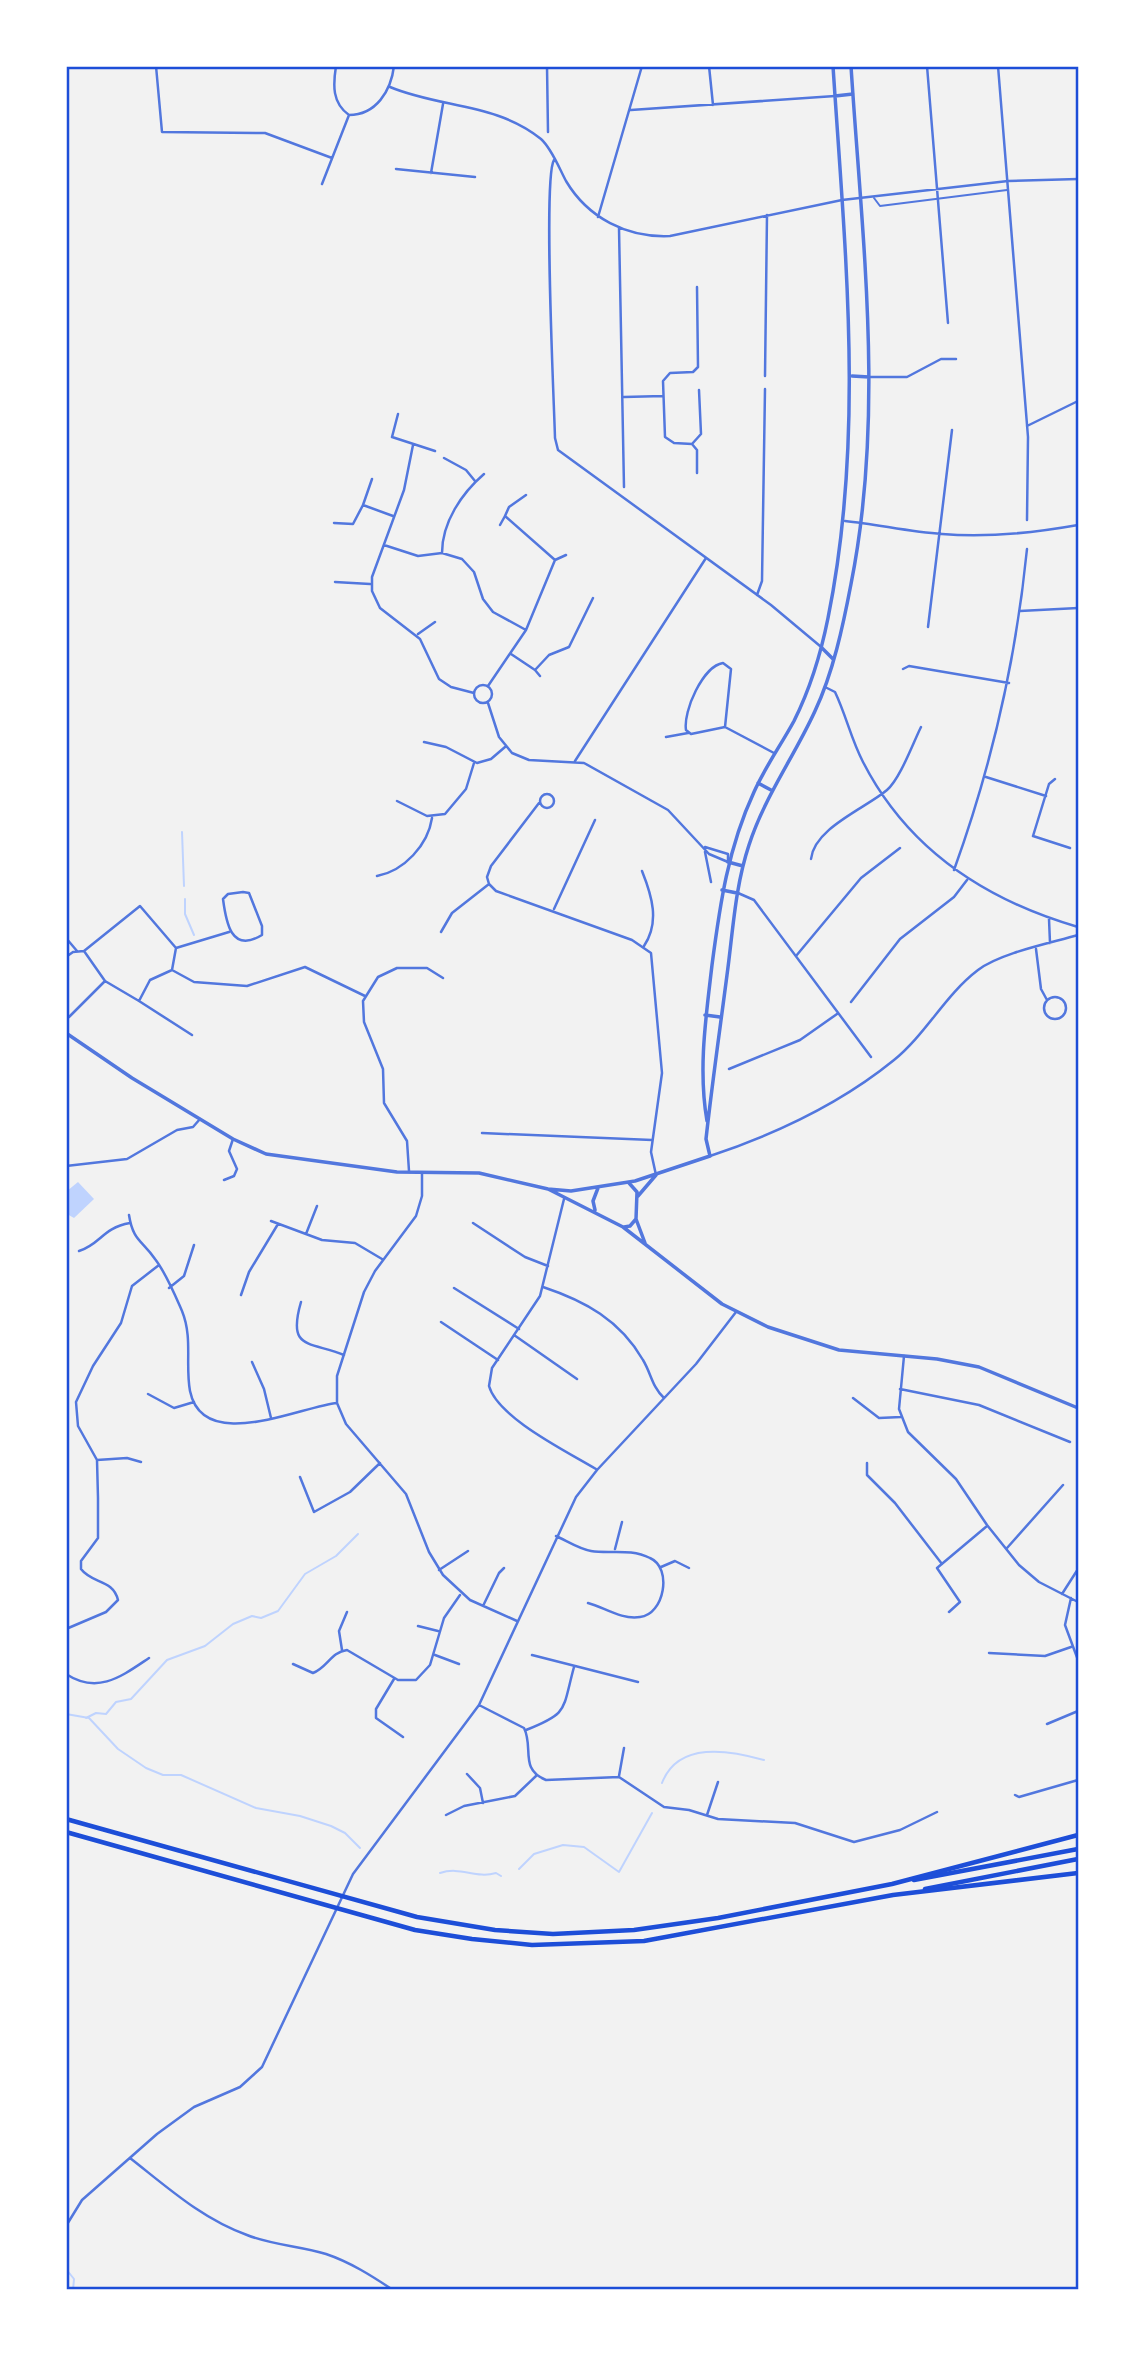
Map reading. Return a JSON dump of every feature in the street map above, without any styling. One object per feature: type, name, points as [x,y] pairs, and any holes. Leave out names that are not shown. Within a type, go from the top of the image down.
[{"type":"main road","points":[[66,1819],[391,1911],[450,1924],[514,1932],[580,1934],[657,1927],[1079,1849]]},
{"type":"main road","points":[[66,1832],[373,1919],[442,1935],[509,1944],[589,1945],[644,1941],[1079,1859]]},
{"type":"main road","points":[[892,1884],[1079,1835]]},
{"type":"main road","points":[[893,1895],[1079,1873]]},
{"type":"street","points":[[156,66],[162,132],[265,133],[332,158]]},
{"type":"street","points":[[336,66],[334,93],[342,110],[349,115],[366,112],[374,106],[390,87],[394,66]]},
{"type":"street","points":[[547,66],[548,132]]},
{"type":"street","points":[[598,217],[642,66]]},
{"type":"street","points":[[709,66],[713,105]]},
{"type":"street","points":[[708,1124],[702,1061],[721,890],[728,862],[758,783],[800,707],[821,647],[845,521],[852,376],[833,66]]},
{"type":"street","points":[[710,1156],[706,1139],[720,1017],[743,866],[771,790],[811,722],[825,687],[846,608],[861,522],[869,377],[851,66]]},
{"type":"street","points":[[926,66],[948,323]]},
{"type":"street","points":[[998,66],[1027,426],[1027,520]]},
{"type":"street","points":[[390,87],[443,104],[472,107],[503,116],[543,141],[578,198],[598,217],[619,228],[648,235],[670,236],[767,214],[842,201],[1008,181],[1079,179]]},
{"type":"street","points":[[631,110],[853,94]]},
{"type":"street","points":[[431,173],[443,104]]},
{"type":"street","points":[[323,184],[349,115]]},
{"type":"street","points":[[554,160],[550,169],[556,444],[571,462],[757,595],[832,659]]},
{"type":"street","points":[[396,169],[475,177]]},
{"type":"street","points":[[765,376],[767,214]]},
{"type":"street","points":[[619,228],[624,487]]},
{"type":"street","points":[[697,287],[698,367],[692,372],[667,374],[663,381],[665,437],[674,443],[692,444],[697,450],[697,473]]},
{"type":"street","points":[[689,304],[697,304]]},
{"type":"street","points":[[852,376],[907,377],[940,359],[956,359]]},
{"type":"street","points":[[757,595],[762,581],[765,389]]},
{"type":"street","points":[[692,444],[701,434],[699,390]]},
{"type":"street","points":[[623,397],[663,396]]},
{"type":"street","points":[[1027,426],[1079,401]]},
{"type":"street","points":[[699,403],[705,403]]},
{"type":"street","points":[[398,414],[392,438],[435,451]]},
{"type":"street","points":[[928,627],[952,430]]},
{"type":"street","points":[[413,444],[404,490],[372,584],[380,608],[417,635],[439,679],[451,687],[474,693],[480,703],[488,703]]},
{"type":"street","points":[[444,458],[466,470],[475,481]]},
{"type":"street","points":[[442,553],[449,523],[461,497],[484,474]]},
{"type":"street","points":[[334,523],[353,524],[372,479]]},
{"type":"street","points":[[500,525],[509,507],[526,495]]},
{"type":"street","points":[[363,505],[393,516]]},
{"type":"street","points":[[505,516],[555,560]]},
{"type":"street","points":[[845,521],[941,534],[1013,534],[1079,525]]},
{"type":"street","points":[[384,545],[418,556],[442,553],[452,555],[468,564],[493,612],[526,630]]},
{"type":"street","points":[[954,870],[986,777],[1009,683],[1027,548]]},
{"type":"street","points":[[488,686],[526,630],[555,560],[566,555]]},
{"type":"street","points":[[575,761],[706,558]]},
{"type":"street","points":[[335,582],[372,584]]},
{"type":"street","points":[[535,670],[549,654],[565,649],[572,643],[593,598]]},
{"type":"street","points":[[1020,611],[1079,608]]},
{"type":"street","points":[[417,635],[435,622]]},
{"type":"street","points":[[510,654],[540,676]]},
{"type":"street","points":[[688,733],[685,719],[706,673],[714,665],[723,663],[731,669],[725,727]]},
{"type":"street","points":[[903,670],[909,666],[1009,683]]},
{"type":"street","points":[[474,693],[480,685],[488,686]]},
{"type":"street","points":[[488,686],[493,694],[488,703]]},
{"type":"street","points":[[825,687],[835,692],[857,749],[882,793],[916,837],[967,880],[1014,905],[1079,927]]},
{"type":"street","points":[[488,703],[505,747],[516,756],[530,760],[575,761],[668,810],[714,857],[743,866]]},
{"type":"street","points":[[725,727],[774,754]]},
{"type":"street","points":[[666,737],[716,731],[725,727]]},
{"type":"street","points":[[811,859],[812,850],[842,819],[889,788],[921,727]]},
{"type":"street","points":[[424,742],[446,747],[474,763],[486,762],[505,747]]},
{"type":"street","points":[[397,802],[432,817],[450,811],[469,784],[474,763]]},
{"type":"street","points":[[986,777],[1046,796]]},
{"type":"street","points":[[1055,779],[1046,796],[1033,836],[1070,848]]},
{"type":"street","points":[[758,783],[771,790]]},
{"type":"street","points":[[539,803],[491,866],[487,877],[489,884],[496,891],[554,909],[644,946],[651,953],[655,964],[662,1073],[651,1155],[656,1175]]},
{"type":"street","points":[[377,876],[392,871],[412,856],[428,835],[432,817]]},
{"type":"street","points":[[554,909],[595,820]]},
{"type":"street","points":[[702,846],[728,854],[728,862]]},
{"type":"street","points":[[702,846],[711,882]]},
{"type":"street","points":[[796,956],[861,878],[900,848]]},
{"type":"street","points":[[642,871],[649,889],[654,920],[644,946]]},
{"type":"street","points":[[851,1002],[900,939],[954,897],[967,880]]},
{"type":"street","points":[[442,932],[452,913],[489,884]]},
{"type":"street","points":[[721,890],[754,900],[871,1057]]},
{"type":"street","points":[[176,948],[229,932],[245,940],[258,937],[263,931],[246,892],[228,894],[223,899],[229,932]]},
{"type":"street","points":[[66,957],[77,951],[84,951],[140,906],[176,948]]},
{"type":"street","points":[[1048,918],[1050,943]]},
{"type":"street","points":[[66,1033],[132,1079],[233,1139],[266,1154],[408,1174],[479,1173],[548,1189],[598,1188],[656,1175],[791,1124],[852,1091],[906,1050],[977,971],[1050,943],[1079,935]]},
{"type":"street","points":[[66,939],[77,951]]},
{"type":"street","points":[[172,970],[176,948]]},
{"type":"street","points":[[1036,948],[1041,989],[1047,1000]]},
{"type":"street","points":[[84,951],[106,981],[191,1035]]},
{"type":"street","points":[[172,970],[194,982],[247,986],[305,967],[365,996]]},
{"type":"street","points":[[408,1174],[406,1136],[384,1103],[381,1063],[362,1015],[365,996],[378,977],[397,968],[427,968],[443,978]]},
{"type":"street","points":[[139,1001],[150,980],[172,970]]},
{"type":"street","points":[[69,1017],[106,981]]},
{"type":"street","points":[[1054,996],[1061,998],[1067,1007],[1064,1015],[1058,1019],[1048,1017],[1044,1007],[1047,1000],[1054,996]]},
{"type":"street","points":[[729,1069],[800,1041],[838,1013]]},
{"type":"street","points":[[705,1015],[720,1017]]},
{"type":"street","points":[[66,1166],[127,1159],[177,1130],[194,1127],[200,1119]]},
{"type":"street","points":[[482,1133],[652,1140]]},
{"type":"street","points":[[224,1180],[233,1176],[236,1169],[229,1150],[233,1139]]},
{"type":"street","points":[[422,1174],[422,1196],[416,1216],[383,1260],[364,1292],[336,1384],[337,1403],[346,1424],[409,1498],[422,1535],[439,1570],[461,1594],[517,1621]]},
{"type":"street","points":[[638,1196],[656,1175]]},
{"type":"street","points":[[627,1182],[636,1189],[636,1219],[646,1244]]},
{"type":"street","points":[[596,1212],[593,1201],[598,1188]]},
{"type":"street","points":[[548,1189],[623,1227],[736,1312],[818,1345],[979,1367],[1079,1408]]},
{"type":"street","points":[[564,1199],[543,1287],[488,1381],[490,1391],[497,1400],[522,1423],[597,1470]]},
{"type":"street","points":[[306,1234],[317,1206]]},
{"type":"street","points":[[129,1215],[138,1242],[159,1265],[187,1326],[189,1384],[194,1402],[207,1416],[222,1423],[243,1424],[337,1403]]},
{"type":"street","points":[[623,1227],[630,1226],[636,1219]]},
{"type":"street","points":[[271,1221],[326,1240],[355,1243],[383,1260]]},
{"type":"street","points":[[79,1251],[89,1247],[111,1228],[130,1223]]},
{"type":"street","points":[[474,1223],[532,1261],[548,1266]]},
{"type":"street","points":[[241,1295],[249,1272],[278,1224]]},
{"type":"street","points":[[169,1288],[184,1276],[194,1245]]},
{"type":"street","points":[[66,1629],[106,1612],[118,1600],[109,1585],[89,1577],[81,1569],[81,1561],[99,1534],[97,1460],[78,1426],[76,1402],[93,1366],[121,1324],[132,1286],[159,1265]]},
{"type":"street","points":[[454,1287],[519,1329]]},
{"type":"street","points":[[543,1287],[586,1304],[619,1328],[644,1361],[655,1389],[664,1399]]},
{"type":"street","points":[[301,1301],[295,1325],[299,1338],[311,1346],[344,1355]]},
{"type":"street","points":[[66,2226],[82,2200],[130,2158],[194,2107],[240,2087],[262,2067],[349,1881],[479,1705],[569,1508],[597,1470],[664,1399],[736,1312]]},
{"type":"street","points":[[441,1322],[498,1360]]},
{"type":"street","points":[[514,1335],[577,1379]]},
{"type":"street","points":[[904,1356],[900,1389],[901,1418],[908,1432],[956,1479],[987,1525],[1035,1579],[1079,1602]]},
{"type":"street","points":[[252,1362],[262,1385],[271,1419]]},
{"type":"street","points":[[900,1389],[972,1403],[1070,1442]]},
{"type":"street","points":[[148,1394],[174,1408],[194,1402]]},
{"type":"street","points":[[853,1398],[878,1418],[901,1418]]},
{"type":"street","points":[[127,1458],[129,1451]]},
{"type":"street","points":[[97,1460],[127,1458],[141,1462]]},
{"type":"street","points":[[300,1477],[314,1512],[349,1492],[380,1463]]},
{"type":"street","points":[[867,1463],[867,1475],[895,1503],[942,1564]]},
{"type":"street","points":[[1006,1549],[1063,1485]]},
{"type":"street","points":[[615,1549],[622,1522]]},
{"type":"street","points":[[949,1612],[960,1602],[937,1571],[987,1525]]},
{"type":"street","points":[[556,1535],[589,1550],[615,1549],[649,1557],[660,1567],[663,1579],[657,1608],[652,1613],[632,1618],[588,1603]]},
{"type":"street","points":[[439,1570],[468,1551]]},
{"type":"street","points":[[660,1567],[675,1560],[689,1568]]},
{"type":"street","points":[[483,1606],[504,1568]]},
{"type":"street","points":[[1062,1594],[1079,1569]]},
{"type":"street","points":[[342,1650],[356,1654],[402,1682],[416,1680],[426,1673],[435,1655],[444,1618],[461,1594]]},
{"type":"street","points":[[1071,1598],[1065,1625],[1071,1647],[1079,1660]]},
{"type":"street","points":[[342,1650],[339,1631],[347,1612]]},
{"type":"street","points":[[418,1626],[440,1632]]},
{"type":"street","points":[[989,1653],[1045,1656],[1071,1647]]},
{"type":"street","points":[[293,1664],[309,1673],[318,1672],[342,1650]]},
{"type":"street","points":[[435,1655],[459,1664]]},
{"type":"street","points":[[532,1655],[638,1682]]},
{"type":"street","points":[[66,1674],[83,1682],[100,1684],[116,1679],[149,1658]]},
{"type":"street","points":[[526,1730],[549,1722],[558,1715],[574,1667]]},
{"type":"street","points":[[395,1678],[375,1713],[381,1724],[403,1737]]},
{"type":"street","points":[[479,1705],[516,1721],[526,1730],[528,1765],[536,1775],[553,1780],[619,1777],[661,1806],[718,1819],[795,1822],[845,1841],[859,1842],[900,1829],[937,1812]]},
{"type":"street","points":[[1047,1724],[1079,1711]]},
{"type":"street","points":[[619,1777],[624,1748]]},
{"type":"street","points":[[467,1774],[480,1788],[483,1803]]},
{"type":"street","points":[[446,1815],[514,1796],[536,1775]]},
{"type":"street","points":[[1015,1795],[1019,1797],[1079,1780]]},
{"type":"street","points":[[707,1815],[718,1782]]},
{"type":"street","points":[[130,2158],[189,2206],[224,2225],[266,2241],[326,2254],[370,2274],[393,2290]]},
{"type":"lane","points":[[874,198],[880,206],[1008,190]]},
{"type":"water","points":[[78,1182],[94,1199],[74,1218],[67,1214],[67,1191]]},
{"type":"waterway","points":[[182,832],[184,886]]},
{"type":"waterway","points":[[185,899],[185,914],[194,935]]},
{"type":"waterway","points":[[86,1718],[96,1713],[106,1714],[116,1702],[131,1699],[167,1660],[205,1646],[233,1624],[252,1616],[261,1618],[278,1611],[305,1574],[336,1556],[358,1534]]},
{"type":"waterway","points":[[66,1714],[89,1718],[118,1749],[146,1768],[163,1775],[181,1775],[256,1808],[300,1816],[331,1826],[345,1833],[360,1848]]},
{"type":"waterway","points":[[662,1783],[680,1760],[692,1755],[706,1752],[736,1753],[764,1760]]},
{"type":"waterway","points":[[519,1869],[534,1854],[563,1845],[584,1847],[619,1872],[652,1813]]},
{"type":"waterway","points":[[440,1873],[496,1873],[501,1876]]},
{"type":"waterway","points":[[66,2269],[74,2279],[73,2290]]}]
